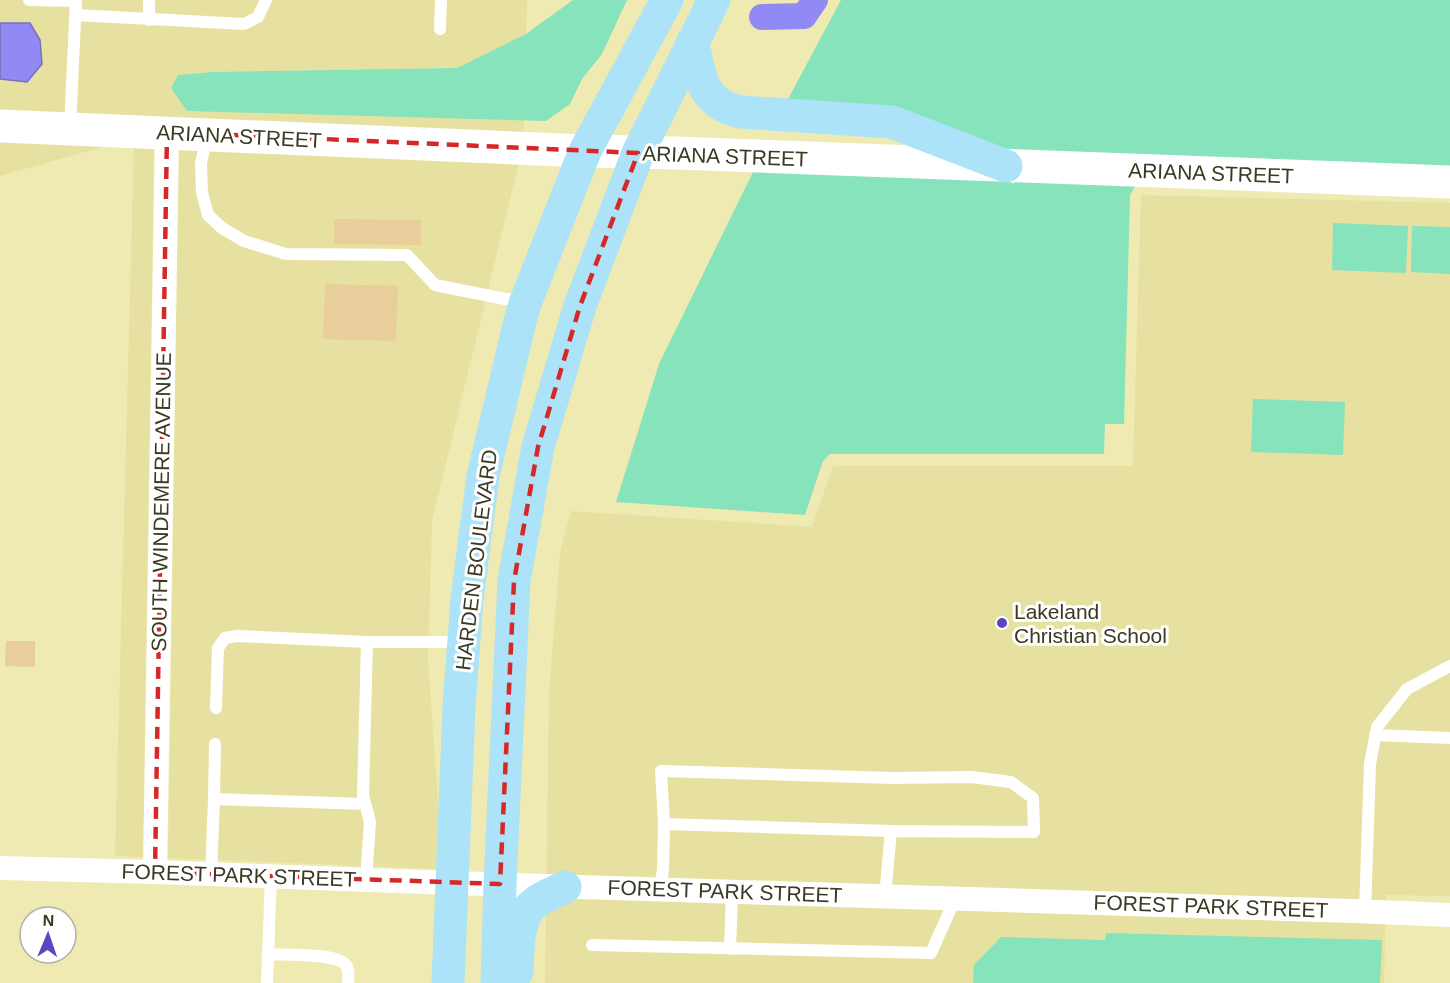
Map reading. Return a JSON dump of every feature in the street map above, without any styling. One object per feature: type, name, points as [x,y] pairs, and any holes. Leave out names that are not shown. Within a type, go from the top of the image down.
[{"type":"main road","name":"HARDEN BOULEVARD","points":[[448,983],[459,707],[467,599],[483,476],[526,301],[585,151],[667,0]]},
{"type":"main road","name":"HARDEN BOULEVARD","points":[[497,983],[514,581],[538,447],[580,306],[639,153],[714,0]]},
{"type":"main road","points":[[693,41],[698,70],[704,87],[712,100],[727,109],[741,112],[892,122],[1006,166]]},
{"type":"main road","points":[[517,983],[519,934],[528,909],[565,887]]},
{"type":"street","name":"ARIANA STREET","points":[[0,126],[585,151],[1450,182]]},
{"type":"street","name":"SOUTH WINDEMERE AVENUE","points":[[155,872],[167,132]]},
{"type":"street","name":"FOREST PARK STREET","points":[[0,868],[1450,915]]},
{"type":"lane","points":[[29,0],[76,1],[70,128]]},
{"type":"lane","points":[[149,0],[149,20]]},
{"type":"lane","points":[[76,15],[244,24],[258,17],[266,0]]},
{"type":"lane","points":[[440,29],[441,0]]},
{"type":"lane","points":[[208,134],[201,163],[202,193],[208,216],[222,228],[244,240],[286,254],[407,255],[435,285],[526,301]]},
{"type":"lane","points":[[216,708],[218,648],[225,638],[237,636],[367,642],[464,643]]},
{"type":"lane","points":[[366,880],[370,822],[363,795],[367,642]]},
{"type":"lane","points":[[1365,911],[1370,764],[1377,727],[1407,689],[1450,666]]},
{"type":"lane","points":[[1375,735],[1450,738]]},
{"type":"lane","points":[[212,874],[215,744]]},
{"type":"lane","points":[[660,890],[664,824],[661,771],[893,778],[971,777],[1011,782],[1033,798],[1034,832],[891,831],[664,824]]},
{"type":"lane","points":[[214,799],[365,804]]},
{"type":"lane","points":[[885,896],[891,831]]},
{"type":"lane","points":[[267,983],[271,876]]},
{"type":"lane","points":[[730,949],[732,892]]},
{"type":"lane","points":[[591,945],[931,953],[955,899]]},
{"type":"lane","points":[[269,954],[335,959],[346,965],[348,983]]},
{"type":"highlighted area","points":[[167,132],[638,153],[580,306],[538,447],[514,581],[500,884],[155,872]]},
{"type":"shaded area","points":[[0,0],[527,0],[526,34],[457,68],[213,72],[171,88],[177,95],[524,120],[523,134],[0,113],[0,79],[27,82],[30,23],[0,23]]},
{"type":"shaded area","points":[[0,23],[30,23],[40,40],[42,64],[27,82],[0,79]]},
{"type":"shaded area","points":[[0,141],[113,144],[0,176]]},
{"type":"shaded area","points":[[134,145],[154,146],[143,857],[115,856]]},
{"type":"shaded area","points":[[179,147],[519,162],[432,521],[428,661],[441,844],[440,869],[168,858]]},
{"type":"shaded area","name":"Lakeland Christian School","points":[[1141,195],[1450,203],[1450,896],[1386,895],[1384,983],[545,983],[549,693],[560,553],[571,511],[812,527],[833,466],[1133,466]]},
{"type":"green space","points":[[573,0],[627,0],[602,54],[582,79],[570,104],[546,121],[187,111],[171,88],[178,75],[213,72],[457,68],[526,34]]},
{"type":"green space","points":[[841,0],[1450,0],[1450,167],[1009,152],[787,101]]},
{"type":"green space","points":[[754,170],[1004,180],[1014,184],[1015,180],[1136,185],[1130,195],[1124,424],[1105,424],[1104,454],[830,454],[823,461],[805,515],[616,502],[659,364]]},
{"type":"green space","points":[[1333,223],[1408,226],[1406,273],[1332,270]]},
{"type":"green space","points":[[1412,226],[1450,227],[1450,274],[1411,272]]},
{"type":"green space","points":[[1253,399],[1345,402],[1343,455],[1251,452]]},
{"type":"green space","points":[[1106,933],[1382,940],[1380,983],[973,983],[974,965],[1001,937],[1105,940]]},
{"type":"building","points":[[334,219],[421,220],[421,245],[334,244]]},
{"type":"building","points":[[325,284],[398,286],[396,341],[323,339]]},
{"type":"building","points":[[6,641],[35,641],[35,667],[5,666]]},
{"type":"waterway","points":[[762,17],[804,16],[815,0]]},
{"type":"place","name":"Lakeland Christian School","points":[[1002,623]]}]
